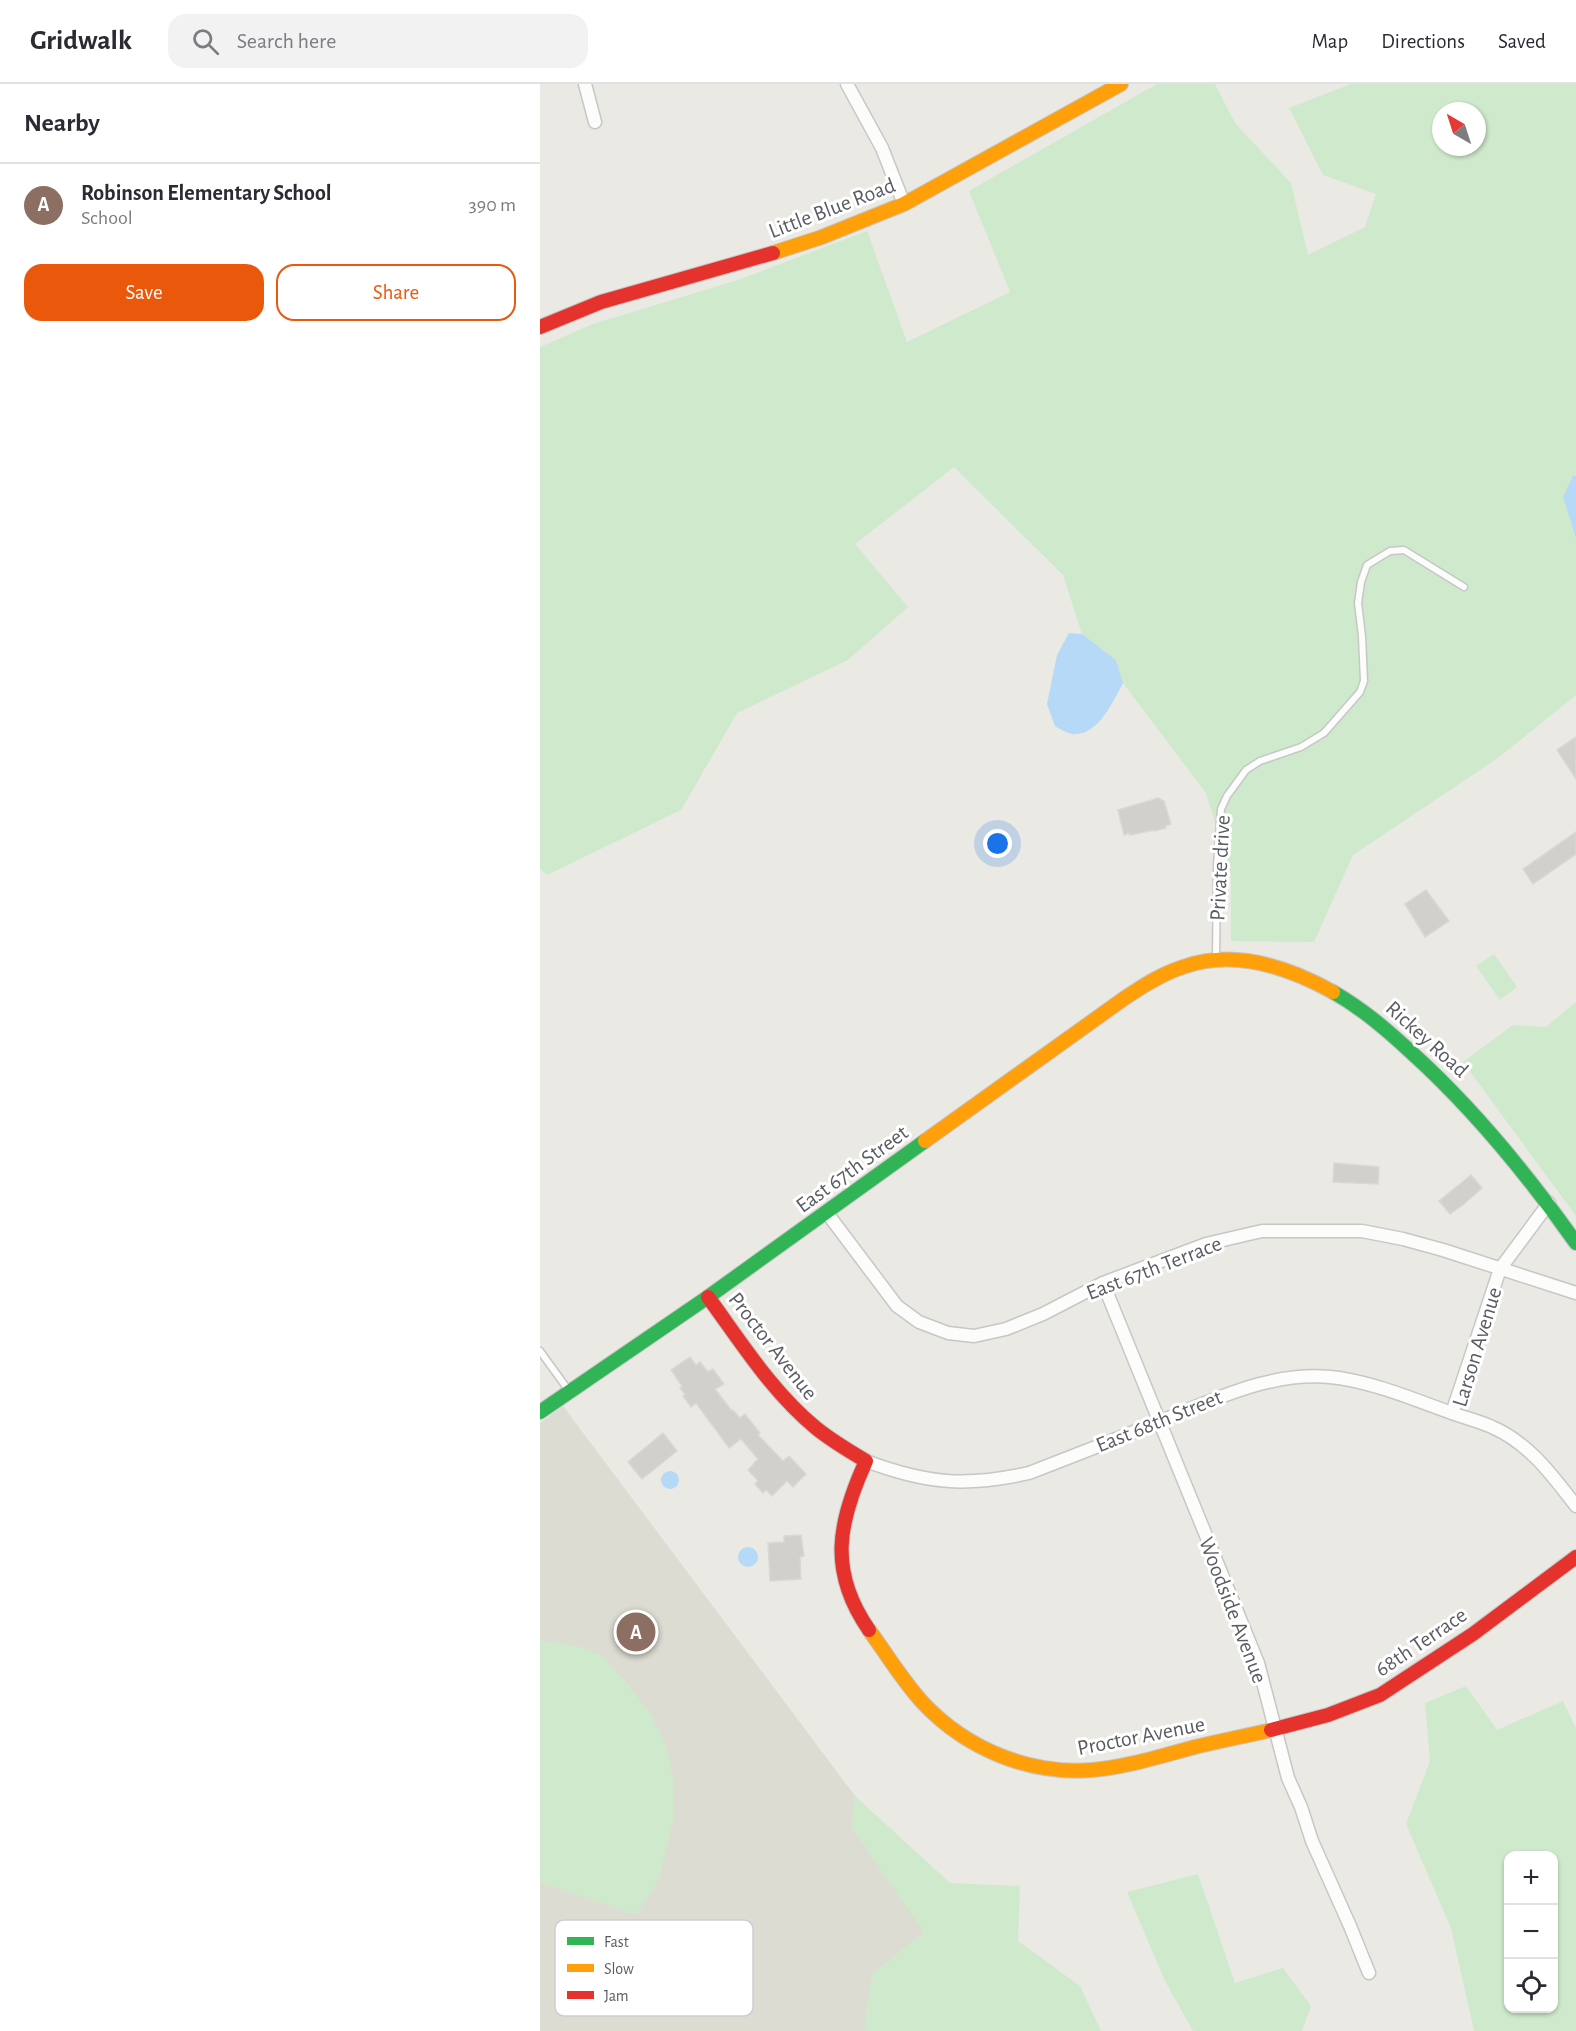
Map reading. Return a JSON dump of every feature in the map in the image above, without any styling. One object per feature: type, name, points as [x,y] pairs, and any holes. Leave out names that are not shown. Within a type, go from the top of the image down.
[{"type":"street","points":[[585,84],[595,122]]},
{"type":"street","points":[[847,84],[882,148],[904,204]]},
{"type":"street","name":"Little Blue Road","points":[[540,327],[601,302],[765,256],[822,237],[904,204],[1120,84]]},
{"type":"street","name":"Rickey Road","points":[[1191,964],[1216,960],[1250,962],[1282,969],[1364,1010],[1467,1105],[1549,1203],[1576,1243]]},
{"type":"street","name":"East 67th Street","points":[[540,1412],[827,1213],[1122,999],[1147,983],[1191,964]]},
{"type":"street","points":[[1500,1269],[1549,1203]]},
{"type":"street","name":"East 67th Terrace","points":[[827,1213],[897,1306],[919,1322],[948,1333],[974,1336],[1006,1329],[1051,1310],[1103,1282],[1206,1244],[1262,1231],[1362,1231],[1403,1239],[1475,1259],[1576,1293]]},
{"type":"street","name":"Larson Avenue","points":[[1500,1269],[1452,1413],[1493,1427],[1521,1444],[1541,1461],[1576,1506]]},
{"type":"street","name":"Woodside Avenue","points":[[1103,1282],[1158,1422],[1258,1663],[1287,1778],[1301,1807],[1312,1841],[1368,1973]]},
{"type":"street","name":"Proctor Avenue","points":[[708,1297],[786,1401],[824,1436],[866,1461],[854,1484],[843,1515],[840,1540],[843,1577],[857,1612],[921,1702],[945,1724],[974,1744],[1012,1761],[1056,1771],[1101,1769],[1148,1760],[1274,1729]]},
{"type":"street","name":"East 68th Street","points":[[866,1461],[897,1473],[926,1479],[956,1482],[994,1480],[1029,1473],[1246,1386],[1286,1378],[1338,1378],[1452,1413]]},
{"type":"street","name":"68th Terrace","points":[[1274,1729],[1373,1699],[1447,1654],[1576,1557]]},
{"type":"lane","name":"Private drive","points":[[1216,960],[1217,865],[1221,809],[1227,796],[1246,770],[1260,761],[1301,747],[1324,733],[1360,692],[1364,681],[1358,603],[1361,582],[1367,566],[1390,551],[1404,550],[1464,587]]},
{"type":"lane","points":[[540,1351],[570,1391]]},
{"type":"shaded area","points":[[563,1406],[1030,2031],[540,2031],[540,1423]]},
{"type":"green space","points":[[1157,84],[1215,84],[1235,123],[1291,183],[1308,255],[1365,227],[1376,194],[1323,175],[1289,108],[1351,84],[1576,84],[1576,695],[1498,758],[1353,855],[1314,942],[1231,941],[1231,874],[1206,793],[1123,683],[1116,660],[1082,634],[1063,575],[954,467],[855,544],[908,607],[848,660],[737,713],[681,810],[547,875],[540,869],[540,347],[593,324],[741,279],[867,231],[907,342],[1010,292],[969,191]]},
{"type":"green space","points":[[1494,954],[1517,987],[1500,1000],[1476,966]]},
{"type":"green space","points":[[1576,1002],[1576,1216],[1463,1062],[1513,1025],[1546,1027]]},
{"type":"green space","points":[[540,1641],[578,1646],[603,1657],[652,1716],[666,1745],[673,1779],[674,1817],[658,1881],[636,1915],[540,1883]]},
{"type":"green space","points":[[1466,1686],[1497,1730],[1563,1701],[1576,1728],[1576,2031],[1474,2031],[1451,1928],[1406,1824],[1430,1761],[1425,1703]]},
{"type":"green space","points":[[855,1796],[950,1883],[1020,1886],[1018,1941],[1080,1986],[1101,2031],[866,2031],[864,2028],[872,1974],[924,1932],[851,1827]]},
{"type":"green space","points":[[1198,1874],[1235,1983],[1283,1968],[1311,2006],[1302,2031],[1193,2031],[1165,1981],[1127,1892]]},
{"type":"water","points":[[1573,476],[1576,476],[1576,538],[1563,497]]},
{"type":"water","points":[[1069,633],[1082,634],[1116,660],[1123,683],[1097,724],[1090,730],[1072,734],[1055,726],[1047,704],[1057,655]]},
{"type":"water","points":[[670,1471],[676,1474],[679,1480],[676,1486],[670,1489],[664,1486],[661,1480],[664,1474]]},
{"type":"water","points":[[748,1547],[755,1550],[758,1557],[755,1564],[748,1567],[741,1564],[738,1557],[741,1550]]},
{"type":"building","points":[[1576,737],[1576,779],[1557,750]]},
{"type":"building","points":[[1158,798],[1164,801],[1171,824],[1154,831],[1124,835],[1118,810]]},
{"type":"building","points":[[1576,832],[1576,854],[1533,884],[1523,869]]},
{"type":"building","points":[[1426,890],[1449,921],[1425,937],[1405,904]]},
{"type":"building","points":[[1334,1163],[1379,1167],[1378,1184],[1333,1182]]},
{"type":"building","points":[[1471,1175],[1482,1188],[1450,1214],[1439,1201]]},
{"type":"building","points":[[690,1357],[696,1365],[700,1362],[708,1372],[713,1369],[724,1384],[715,1389],[732,1411],[740,1418],[745,1414],[760,1433],[758,1435],[783,1461],[789,1456],[806,1474],[793,1487],[787,1481],[772,1496],[766,1490],[763,1493],[755,1484],[758,1481],[748,1470],[758,1459],[741,1439],[729,1448],[696,1403],[691,1407],[683,1396],[685,1394],[680,1388],[682,1386],[671,1370]]},
{"type":"building","points":[[663,1433],[677,1451],[642,1479],[628,1462]]},
{"type":"building","points":[[801,1535],[804,1556],[800,1557],[801,1579],[770,1581],[768,1543],[784,1542],[784,1536]]},
{"type":"traffic: fast","points":[[1333,992],[1354,1005],[1403,1044],[1457,1097],[1539,1192],[1576,1243]]},
{"type":"traffic: fast","points":[[540,1412],[708,1297],[925,1141]]},
{"type":"traffic: slow","points":[[773,253],[822,237],[904,204],[1121,84]]},
{"type":"traffic: slow","points":[[925,1141],[1122,1000],[1151,981],[1183,967],[1221,960],[1260,963],[1298,975],[1333,992]]},
{"type":"traffic: slow","points":[[869,1630],[909,1687],[941,1720],[979,1746],[1022,1763],[1068,1770],[1105,1769],[1271,1730]]},
{"type":"traffic: jam","points":[[540,327],[601,302],[773,253]]},
{"type":"traffic: jam","points":[[708,1297],[785,1399],[822,1433],[866,1461],[849,1505],[842,1546],[847,1587],[869,1630]]},
{"type":"traffic: jam","points":[[1271,1730],[1328,1715],[1380,1695],[1473,1634],[1576,1557]]},
{"type":"place","name":"Robinson Elementary School","points":[[636,1632]]}]
